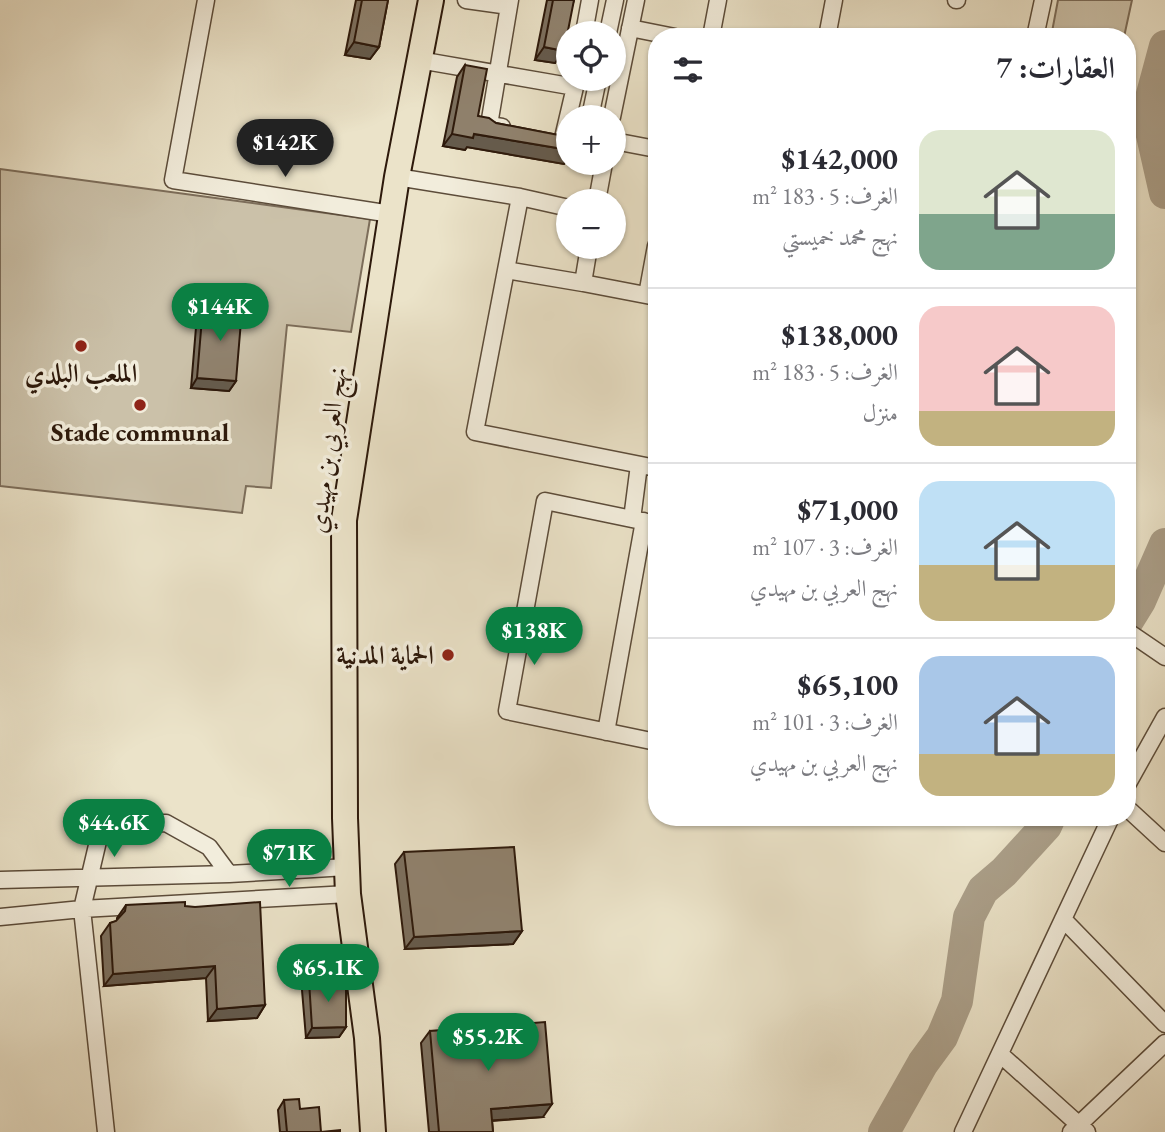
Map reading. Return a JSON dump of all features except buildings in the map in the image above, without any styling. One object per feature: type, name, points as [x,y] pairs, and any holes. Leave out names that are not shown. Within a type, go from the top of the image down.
[{"type":"main road","name":"نهج العربي بن مهيدي","points":[[373,1132],[367,1038],[346,867],[344,520],[397,177],[431,0]]},
{"type":"street","points":[[206,0],[173,180],[391,214]]},
{"type":"street","points":[[466,0],[510,3],[489,125],[514,129]]},
{"type":"street","points":[[586,21],[590,0]]},
{"type":"street","points":[[611,21],[615,0]]},
{"type":"street","points":[[614,105],[636,0]]},
{"type":"street","points":[[713,28],[718,0]]},
{"type":"street","points":[[829,28],[834,0]]},
{"type":"street","points":[[1037,28],[1042,0]]},
{"type":"street","points":[[630,28],[648,32]]},
{"type":"street","points":[[419,60],[556,81]]},
{"type":"street","points":[[626,143],[648,147]]},
{"type":"street","points":[[397,177],[556,205]]},
{"type":"street","points":[[520,197],[475,432],[648,467]]},
{"type":"street","points":[[583,283],[587,259]]},
{"type":"street","points":[[506,270],[648,295]]},
{"type":"street","points":[[606,732],[644,521],[639,465]]},
{"type":"street","points":[[644,521],[545,501],[508,711],[648,740]]},
{"type":"street","points":[[1136,637],[1165,657]]},
{"type":"street","points":[[1136,769],[1165,717]]},
{"type":"street","points":[[1136,816],[1165,843]]},
{"type":"street","points":[[106,1132],[82,909],[99,838],[108,826],[166,823],[209,847],[229,874]]},
{"type":"street","points":[[964,1132],[1107,826]]},
{"type":"street","points":[[0,880],[229,874],[346,867]]},
{"type":"street","points":[[0,917],[82,909],[348,894]]},
{"type":"street","points":[[1063,919],[1165,1024]]},
{"type":"street","points":[[1000,1054],[1079,1129],[1165,1043]]},
{"type":"shaded area","points":[[1058,0],[1132,0],[1126,28],[1053,28]]},
{"type":"shaded area","name":"Stade communal","points":[[0,169],[370,219],[351,332],[287,325],[271,488],[246,486],[242,513],[0,486]]},
{"type":"waterway","points":[[1165,46],[1151,98],[1151,131],[1165,193]]},
{"type":"waterway","points":[[1136,607],[1165,544]]},
{"type":"waterway","points":[[884,1132],[923,1063],[942,1037],[957,1001],[969,917],[983,890],[1004,872],[1046,826]]},
{"type":"place","name":"الملعب البلدي","points":[[81,346]]},
{"type":"place","name":"Stade communal","points":[[140,405]]},
{"type":"place","name":"الحماية المدنية","points":[[448,655]]}]
